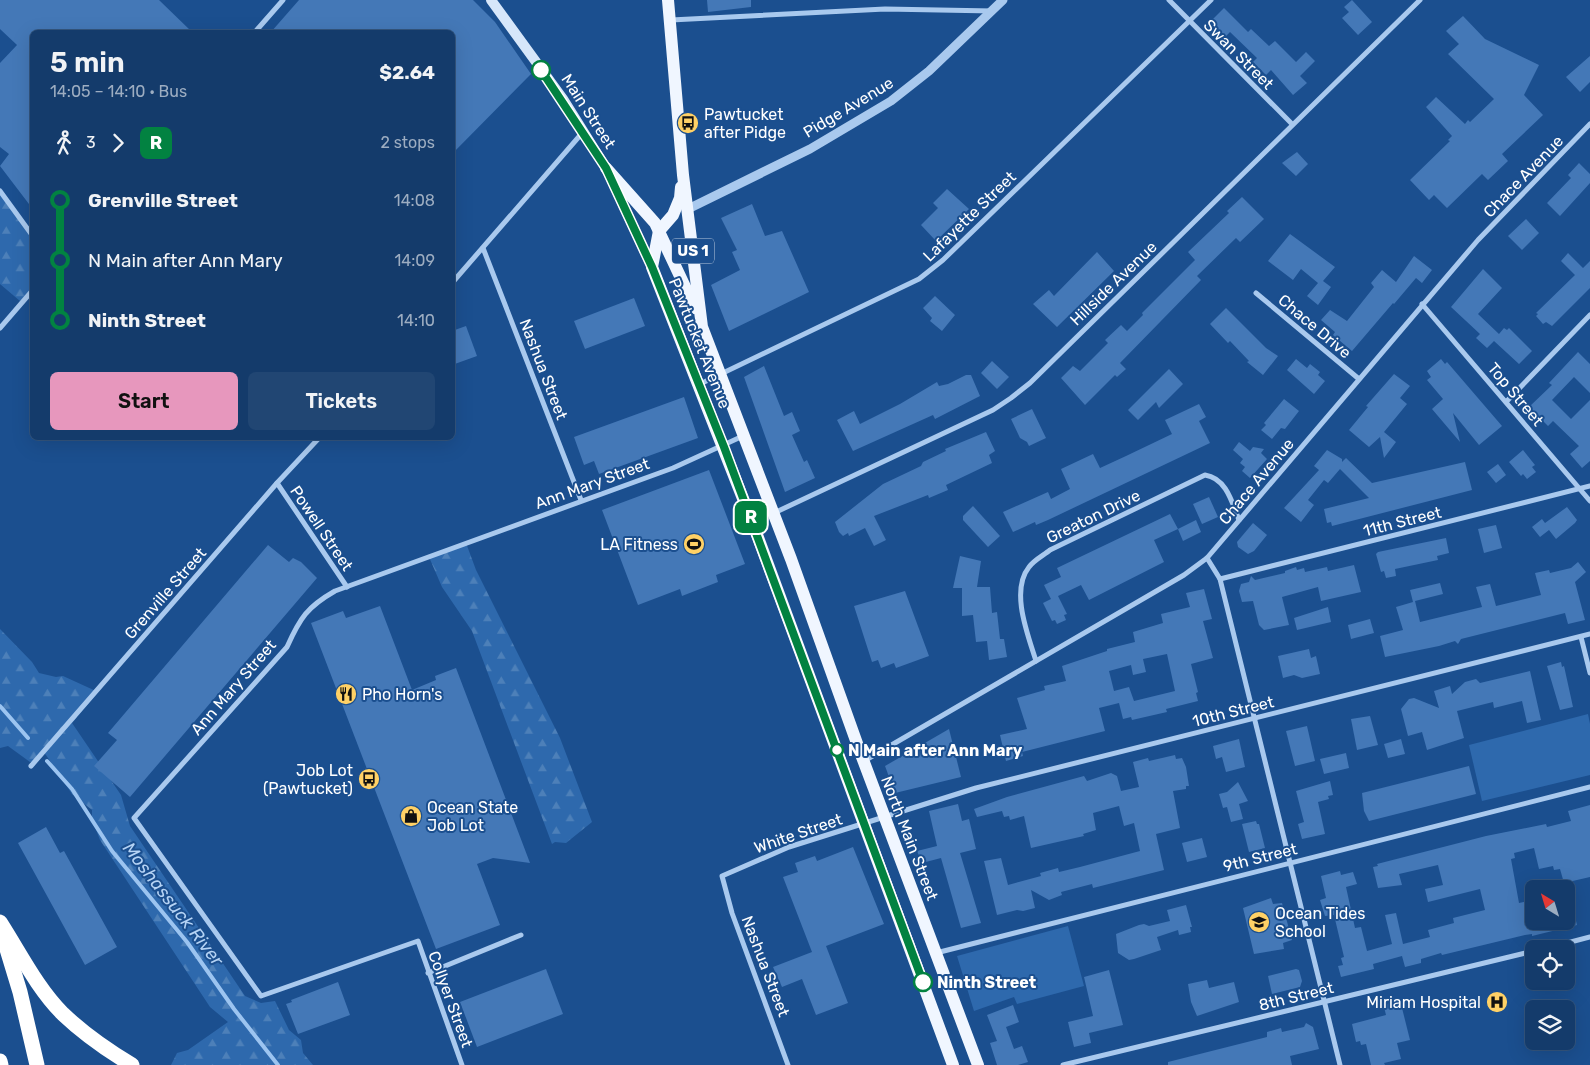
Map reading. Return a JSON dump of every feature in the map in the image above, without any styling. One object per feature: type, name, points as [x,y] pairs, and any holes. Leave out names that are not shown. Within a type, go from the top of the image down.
[{"type":"highway","points":[[0,922],[32,974],[63,1014],[101,1047],[132,1065]]},
{"type":"highway","points":[[0,926],[20,992],[37,1065]]},
{"type":"highway","points":[[0,1061],[1,1065]]},
{"type":"main road","name":"Main Street","points":[[491,0],[606,168],[659,231],[694,305],[702,327]]},
{"type":"main road","name":"Pawtucket Avenue","points":[[668,0],[683,175],[702,327],[772,511]]},
{"type":"main road","name":"Main Street","points":[[606,168],[652,267]]},
{"type":"main road","name":"Pawtucket Avenue","points":[[683,175],[680,198],[673,215],[659,231],[652,267],[753,524]]},
{"type":"main road","points":[[753,524],[772,511]]},
{"type":"main road","name":"North Main Street","points":[[772,511],[863,761],[978,1065]]},
{"type":"main road","name":"US 1","points":[[753,524],[953,1065]]},
{"type":"street","points":[[257,30],[283,0]]},
{"type":"street","name":"Pidge Avenue","points":[[688,209],[810,148],[891,101],[929,72],[1003,0]]},
{"type":"street","name":"Swan Street","points":[[1169,0],[1292,124]]},
{"type":"street","name":"Lafayette Street","points":[[699,384],[919,279],[943,260],[1211,0]]},
{"type":"street","name":"Hillside Avenue","points":[[772,511],[992,410],[1012,398],[1420,0]]},
{"type":"street","points":[[670,20],[885,10],[993,11]]},
{"type":"street","name":"Chace Avenue","points":[[863,761],[1184,575],[1207,558],[1482,236],[1590,124]]},
{"type":"street","points":[[455,280],[583,132]]},
{"type":"street","points":[[0,191],[30,232]]},
{"type":"street","name":"Nashua Street","points":[[483,248],[581,500]]},
{"type":"street","points":[[0,328],[30,292]]},
{"type":"street","name":"Chace Drive","points":[[1256,293],[1359,379]]},
{"type":"street","name":"Top Street","points":[[1422,304],[1590,501]]},
{"type":"street","points":[[1506,402],[1590,315]]},
{"type":"street","name":"Ann Mary Street","points":[[418,941],[261,996],[134,818],[286,647],[307,611],[315,603],[347,587],[724,447],[743,436]]},
{"type":"street","name":"Grenville Street","points":[[31,766],[277,483],[317,440]]},
{"type":"street","name":"Greaton Drive","points":[[1036,661],[1020,596],[1022,580],[1029,566],[1050,550],[1206,475],[1215,476],[1226,489],[1239,520]]},
{"type":"street","name":"Powell Street","points":[[277,483],[347,587]]},
{"type":"street","name":"11th Street","points":[[1220,579],[1581,490],[1590,486]]},
{"type":"street","points":[[1207,558],[1220,579],[1340,1065]]},
{"type":"street","name":"10th Street","points":[[884,817],[976,788],[1590,634]]},
{"type":"street","points":[[1580,637],[1590,674]]},
{"type":"street","name":"9th Street","points":[[936,953],[1590,787]]},
{"type":"street","name":"White Street","points":[[722,876],[789,847],[884,817]]},
{"type":"street","name":"Nashua Street","points":[[722,876],[732,913],[788,1065]]},
{"type":"street","points":[[428,973],[521,935]]},
{"type":"street","points":[[1575,942],[1590,938]]},
{"type":"street","name":"Collyer Street","points":[[418,941],[462,1065]]},
{"type":"street","name":"8th Street","points":[[1063,1065],[1525,953]]},
{"type":"green space","points":[[0,192],[30,232],[30,291],[20,301],[0,284]]},
{"type":"green space","points":[[466,543],[476,570],[560,738],[592,822],[566,843],[555,842],[552,844],[472,631],[442,587],[429,557]]},
{"type":"green space","points":[[0,629],[32,662],[39,673],[56,677],[63,676],[98,692],[72,723],[121,795],[130,826],[245,996],[261,1003],[275,1001],[289,1030],[301,1040],[303,1053],[313,1065],[171,1065],[177,1053],[188,1050],[228,1022],[210,1007],[100,840],[92,819],[92,810],[72,794],[43,752],[35,762],[30,762],[8,746],[0,748]]},
{"type":"green space","points":[[1588,714],[1590,724],[1590,775],[1482,801],[1469,745]]},
{"type":"green space","points":[[1068,926],[1084,986],[1017,1004],[1014,997],[974,1011],[957,956]]},
{"type":"building","points":[[0,0],[159,0],[190,30],[30,30],[30,205],[0,166],[9,154],[0,147],[0,63],[17,45],[0,29]]},
{"type":"building","points":[[299,0],[473,0],[495,22],[531,74],[455,151],[455,30],[273,30]]},
{"type":"building","points":[[707,0],[751,0],[751,7],[708,12]]},
{"type":"building","points":[[1352,0],[1372,22],[1358,35],[1342,18],[1349,12],[1344,7]]},
{"type":"building","points":[[1224,8],[1248,32],[1251,29],[1269,46],[1275,41],[1296,62],[1306,52],[1315,61],[1300,76],[1307,83],[1293,95],[1271,70],[1266,75],[1253,62],[1257,58],[1230,32],[1223,39],[1208,24]]},
{"type":"building","points":[[1463,16],[1485,39],[1539,65],[1524,95],[1543,115],[1502,154],[1508,161],[1488,180],[1482,174],[1447,208],[1434,195],[1429,200],[1410,180],[1450,141],[1448,140],[1452,136],[1426,107],[1436,97],[1465,124],[1468,120],[1470,122],[1494,99],[1448,54],[1459,44],[1446,31]]},
{"type":"building","points":[[1590,56],[1590,82],[1580,92],[1566,77]]},
{"type":"building","points":[[1297,152],[1308,164],[1296,176],[1282,163]]},
{"type":"building","points":[[1579,163],[1590,174],[1590,183],[1560,216],[1547,203],[1571,178],[1568,175]]},
{"type":"building","points":[[947,189],[969,209],[936,241],[921,225],[938,208],[933,203]]},
{"type":"building","points":[[1242,197],[1264,219],[1240,242],[1236,238],[1197,276],[1201,280],[1120,363],[1126,369],[1117,377],[1115,375],[1085,405],[1061,378],[1073,366],[1080,371],[1108,343],[1105,340],[1121,325],[1127,331],[1143,315],[1142,313],[1195,260],[1188,252],[1229,213],[1227,211]]},
{"type":"building","points":[[752,204],[765,236],[782,231],[809,292],[729,331],[711,285],[740,270],[732,252],[737,250],[721,218]]},
{"type":"building","points":[[1526,219],[1539,233],[1522,250],[1508,236]]},
{"type":"building","points":[[1290,234],[1335,267],[1323,281],[1331,287],[1318,305],[1307,296],[1318,283],[1301,269],[1293,280],[1268,261]]},
{"type":"building","points":[[1097,252],[1114,271],[1057,327],[1033,304],[1049,290],[1054,296]]},
{"type":"building","points":[[1568,253],[1583,268],[1590,261],[1590,288],[1552,326],[1546,322],[1543,324],[1536,316],[1538,314],[1536,313],[1575,275],[1561,261]]},
{"type":"building","points":[[1414,256],[1432,270],[1422,283],[1416,278],[1352,351],[1333,335],[1335,332],[1321,320],[1330,310],[1347,321],[1374,287],[1371,283],[1382,270],[1396,282]]},
{"type":"building","points":[[1483,269],[1502,288],[1478,314],[1499,334],[1504,328],[1507,330],[1509,328],[1532,351],[1519,364],[1494,341],[1487,348],[1476,338],[1480,334],[1451,307]]},
{"type":"building","points":[[935,296],[955,315],[942,331],[930,321],[932,318],[923,308]]},
{"type":"building","points":[[634,298],[645,326],[585,349],[574,321]]},
{"type":"building","points":[[1226,308],[1266,348],[1278,356],[1263,375],[1247,362],[1249,361],[1230,341],[1228,343],[1210,324]]},
{"type":"building","points":[[466,326],[477,356],[455,364],[455,330]]},
{"type":"building","points":[[1578,352],[1590,364],[1590,393],[1574,377],[1552,400],[1571,419],[1590,400],[1590,461],[1582,468],[1570,454],[1579,446],[1553,421],[1548,426],[1529,407],[1552,385],[1549,383]]},
{"type":"building","points":[[1296,359],[1307,368],[1310,364],[1320,372],[1318,375],[1325,381],[1314,394],[1287,370]]},
{"type":"building","points":[[1441,359],[1445,364],[1447,362],[1502,426],[1479,445],[1453,413],[1460,442],[1432,409],[1443,399],[1427,380],[1431,377],[1427,371]]},
{"type":"building","points":[[992,361],[1009,377],[997,389],[981,373]]},
{"type":"building","points":[[764,366],[784,416],[792,412],[800,431],[792,435],[804,462],[807,460],[815,478],[785,492],[744,377]]},
{"type":"building","points":[[1169,369],[1183,384],[1159,408],[1156,402],[1138,420],[1128,410]]},
{"type":"building","points":[[1394,374],[1410,386],[1400,398],[1407,404],[1384,432],[1396,442],[1384,458],[1380,437],[1369,447],[1349,430],[1368,407],[1366,406]]},
{"type":"building","points":[[966,375],[971,375],[980,396],[935,419],[933,415],[853,451],[837,420],[854,411],[860,424],[900,404],[937,382],[939,386],[948,384]]},
{"type":"building","points":[[684,397],[698,438],[599,474],[594,461],[584,465],[574,437]]},
{"type":"building","points":[[1284,399],[1299,411],[1285,429],[1281,428],[1272,439],[1261,430],[1266,425],[1264,423]]},
{"type":"building","points":[[1199,404],[1206,417],[1199,421],[1210,443],[1048,520],[1036,525],[1035,522],[1013,532],[1003,512],[1048,492],[1051,499],[1070,489],[1061,469],[1093,454],[1100,468],[1126,456],[1172,434],[1165,420]]},
{"type":"building","points":[[1032,409],[1046,438],[1029,446],[1027,442],[1020,438],[1011,419]]},
{"type":"building","points":[[986,432],[995,451],[989,455],[992,463],[946,485],[948,490],[929,498],[928,495],[874,516],[886,540],[874,546],[865,528],[849,536],[848,533],[843,536],[839,532],[835,522],[883,484],[921,466],[923,462],[946,451],[945,449]]},
{"type":"building","points":[[1239,442],[1250,451],[1253,447],[1264,449],[1261,453],[1267,459],[1250,478],[1242,471],[1245,467],[1240,463],[1243,459],[1233,450]]},
{"type":"building","points":[[1327,450],[1342,459],[1342,462],[1346,458],[1372,483],[1465,462],[1472,490],[1332,526],[1331,522],[1327,523],[1324,509],[1369,498],[1340,469],[1328,483],[1324,480],[1308,500],[1314,505],[1301,522],[1284,508],[1319,470],[1314,466]]},
{"type":"building","points":[[1523,450],[1535,465],[1532,467],[1536,472],[1527,479],[1523,474],[1521,476],[1509,462]]},
{"type":"building","points":[[1498,464],[1506,475],[1496,483],[1487,472]]},
{"type":"building","points":[[709,470],[745,564],[716,575],[718,582],[682,596],[680,589],[638,605],[602,510]]},
{"type":"building","points":[[1209,497],[1218,517],[1202,524],[1193,504]]},
{"type":"building","points":[[973,506],[1000,536],[988,547],[963,520],[963,516]]},
{"type":"building","points":[[1567,507],[1577,520],[1575,523],[1556,539],[1549,530],[1540,537],[1532,527],[1542,519],[1545,523]]},
{"type":"building","points":[[1170,514],[1178,529],[1154,540],[1164,562],[1089,600],[1081,585],[1058,596],[1067,614],[1064,615],[1066,620],[1057,624],[1055,620],[1052,621],[1043,603],[1051,599],[1044,585],[1061,577],[1057,568]]},
{"type":"building","points":[[1196,520],[1201,532],[1183,541],[1178,529]]},
{"type":"building","points":[[1253,523],[1267,535],[1254,551],[1248,554],[1238,547],[1237,542]]},
{"type":"building","points":[[1496,525],[1502,548],[1484,553],[1478,529]]},
{"type":"building","points":[[1446,538],[1449,553],[1437,556],[1438,560],[1395,569],[1396,576],[1386,578],[1384,571],[1381,572],[1376,554],[1378,552]]},
{"type":"building","points":[[268,545],[289,562],[293,558],[301,562],[317,578],[130,797],[94,766],[117,740],[108,733]]},
{"type":"building","points":[[960,556],[981,561],[977,587],[990,587],[992,613],[997,612],[1000,639],[1004,639],[1007,657],[989,660],[987,641],[976,642],[973,615],[962,616],[962,588],[953,588]]},
{"type":"building","points":[[1578,562],[1586,572],[1575,582],[1585,620],[1568,624],[1565,613],[1461,639],[1458,644],[1455,641],[1385,657],[1380,636],[1403,630],[1396,607],[1413,602],[1410,590],[1440,583],[1443,594],[1415,601],[1420,622],[1482,607],[1476,587],[1490,584],[1496,606],[1541,595],[1535,573],[1549,570],[1550,573],[1571,568]]},
{"type":"building","points":[[1354,565],[1361,592],[1321,601],[1318,587],[1282,597],[1289,625],[1264,630],[1259,625],[1253,601],[1242,602],[1239,591],[1241,584],[1249,582],[1251,576],[1255,580],[1285,573],[1285,571],[1296,567],[1297,570],[1304,568],[1305,572],[1327,567],[1328,571]]},
{"type":"building","points":[[1204,589],[1212,619],[1203,621],[1213,658],[1191,664],[1198,692],[1196,693],[1198,701],[1166,709],[1167,712],[1132,720],[1131,717],[1123,719],[1119,703],[1099,708],[1105,731],[1022,752],[1023,756],[1006,761],[1000,735],[1027,729],[1017,698],[1045,690],[1044,686],[1066,681],[1062,666],[1107,651],[1107,649],[1135,642],[1133,632],[1163,623],[1161,614],[1190,607],[1186,593]],"holes":[[[1167,654],[1175,691],[1134,701],[1129,687],[1114,691],[1109,671],[1131,665],[1133,675],[1146,672],[1143,659]]]},
{"type":"building","points":[[905,591],[929,656],[896,668],[894,663],[881,668],[878,660],[872,662],[854,606]]},
{"type":"building","points":[[380,606],[412,690],[436,680],[435,676],[456,668],[530,863],[493,858],[477,864],[500,925],[436,949],[311,623],[343,611],[346,618]]},
{"type":"building","points":[[1328,607],[1331,622],[1297,630],[1294,618]]},
{"type":"building","points":[[1370,619],[1374,633],[1351,639],[1348,625]]},
{"type":"building","points":[[1309,649],[1311,658],[1316,656],[1320,674],[1302,678],[1294,675],[1283,678],[1278,656]]},
{"type":"building","points":[[1561,662],[1562,667],[1564,666],[1573,707],[1560,710],[1547,666]]},
{"type":"building","points":[[1530,671],[1541,720],[1527,723],[1522,701],[1494,708],[1493,702],[1457,711],[1464,738],[1427,750],[1422,732],[1408,736],[1401,709],[1409,699],[1414,698],[1439,708],[1434,691],[1450,686],[1452,694],[1465,682],[1476,679],[1480,683]]},
{"type":"building","points":[[1370,716],[1378,745],[1357,750],[1351,719]]},
{"type":"building","points":[[1307,726],[1315,761],[1295,766],[1286,731]]},
{"type":"building","points":[[949,729],[961,777],[895,793],[885,766]]},
{"type":"building","points":[[1239,739],[1245,767],[1226,772],[1222,757],[1216,759],[1213,746]]},
{"type":"building","points":[[1401,739],[1405,754],[1388,758],[1384,744]]},
{"type":"building","points":[[1346,753],[1349,768],[1324,774],[1320,759]]},
{"type":"building","points":[[1175,755],[1176,759],[1182,758],[1186,767],[1189,786],[1186,786],[1186,789],[1173,791],[1180,828],[1156,834],[1164,870],[1093,888],[1092,884],[1061,892],[1062,895],[1049,900],[1031,890],[1035,908],[997,915],[984,861],[1001,858],[1008,885],[1041,876],[1040,873],[1058,868],[1059,872],[1080,867],[1140,851],[1134,823],[1124,826],[1119,806],[1093,813],[1096,830],[1083,834],[1084,836],[1031,848],[1024,816],[1010,820],[1009,816],[1004,817],[1002,811],[977,817],[974,809],[1007,797],[1084,776],[1087,781],[1111,773],[1117,776],[1121,791],[1139,787],[1133,762],[1148,758],[1149,761]]},
{"type":"building","points":[[1469,766],[1476,794],[1369,821],[1364,811],[1362,793]]},
{"type":"building","points":[[1330,781],[1333,795],[1328,796],[1329,799],[1318,802],[1325,834],[1302,839],[1298,824],[1304,822],[1296,791]]},
{"type":"building","points":[[1238,782],[1248,801],[1239,804],[1243,819],[1231,822],[1227,807],[1223,808],[1219,794],[1227,792]]},
{"type":"building","points":[[958,804],[962,821],[969,819],[976,849],[960,853],[981,923],[961,928],[941,858],[922,863],[917,851],[937,846],[929,811]]},
{"type":"building","points":[[1590,805],[1590,877],[1575,880],[1563,880],[1560,869],[1554,870],[1553,866],[1539,869],[1534,848],[1514,853],[1515,858],[1511,859],[1519,903],[1525,902],[1525,930],[1557,930],[1532,936],[1532,934],[1525,935],[1442,955],[1441,953],[1421,959],[1421,963],[1405,967],[1402,956],[1373,964],[1374,969],[1341,977],[1338,966],[1343,965],[1341,958],[1344,957],[1334,915],[1325,916],[1320,900],[1326,898],[1321,876],[1340,871],[1341,875],[1353,872],[1357,884],[1346,887],[1355,928],[1361,927],[1367,951],[1392,944],[1385,915],[1396,913],[1403,944],[1430,937],[1428,930],[1454,923],[1453,918],[1485,910],[1480,889],[1428,902],[1425,889],[1443,885],[1438,865],[1399,874],[1402,885],[1378,888],[1373,867],[1378,866],[1377,864],[1486,836],[1546,824],[1547,827],[1571,821],[1568,811]]},
{"type":"building","points":[[1256,821],[1259,824],[1265,848],[1249,852],[1242,824]]},
{"type":"building","points":[[46,827],[60,853],[64,851],[117,947],[85,965],[18,843]]},
{"type":"building","points":[[1202,838],[1207,857],[1187,862],[1182,843]]},
{"type":"building","points":[[853,847],[884,924],[826,946],[848,1003],[816,1015],[802,979],[782,987],[773,967],[812,952],[783,877],[798,872],[795,863],[815,856],[817,861]]},
{"type":"building","points":[[1271,898],[1273,904],[1282,903],[1292,940],[1283,943],[1284,949],[1254,954],[1243,908]]},
{"type":"building","points":[[1186,905],[1192,927],[1190,927],[1191,932],[1179,935],[1178,930],[1157,937],[1161,950],[1134,959],[1129,960],[1118,953],[1116,934],[1139,925],[1149,926],[1170,921],[1167,910]]},
{"type":"building","points":[[546,969],[563,1014],[477,1047],[460,1002]]},
{"type":"building","points":[[1296,969],[1299,970],[1302,981],[1300,987],[1272,994],[1268,976]]},
{"type":"building","points":[[1109,970],[1123,1025],[1089,1033],[1091,1043],[1074,1047],[1068,1022],[1093,1016],[1084,977]]},
{"type":"building","points":[[1207,980],[1209,988],[1234,982],[1239,1002],[1197,1016],[1191,1002],[1188,984]]},
{"type":"building","points":[[338,982],[350,1015],[298,1034],[286,1004],[292,1002],[291,1000]]},
{"type":"building","points":[[1400,1000],[1410,1040],[1397,1043],[1401,1059],[1384,1063],[1385,1065],[1371,1065],[1366,1044],[1361,1045],[1360,1041],[1356,1042],[1352,1024],[1386,1015],[1384,1007],[1389,1003]]},
{"type":"building","points":[[1013,1005],[1019,1022],[1006,1027],[1014,1049],[1022,1046],[1028,1062],[1018,1065],[997,1065],[990,1043],[997,1041],[987,1015]]},
{"type":"building","points":[[1306,1023],[1313,1027],[1319,1049],[1290,1056],[1292,1065],[1168,1065],[1168,1062],[1267,1037],[1267,1032],[1281,1028],[1282,1032],[1304,1027]]},
{"type":"waterway","name":"Moshassuck River","points":[[0,706],[28,738]]},
{"type":"waterway","name":"Moshassuck River","points":[[47,761],[72,789],[112,851],[187,942],[234,1009],[278,1065]]},
{"type":"bus line","name":"R","points":[[541,70],[606,168],[652,267],[724,447],[923,982]]},
{"type":"place","name":"Pawtucket after Pidge","points":[[688,123]]},
{"type":"place","name":"LA Fitness","points":[[694,544]]},
{"type":"place","name":"Pho Horn's","points":[[346,694]]},
{"type":"place","name":"N Main after Ann Mary","points":[[837,750]]},
{"type":"place","name":"Job Lot (Pawtucket)","points":[[369,779]]},
{"type":"place","name":"Ocean State Job Lot","points":[[411,816]]},
{"type":"place","name":"Ocean Tides School","points":[[1259,922]]},
{"type":"place","name":"Ninth Street","points":[[923,982]]},
{"type":"place","name":"Miriam Hospital","points":[[1497,1002]]}]
